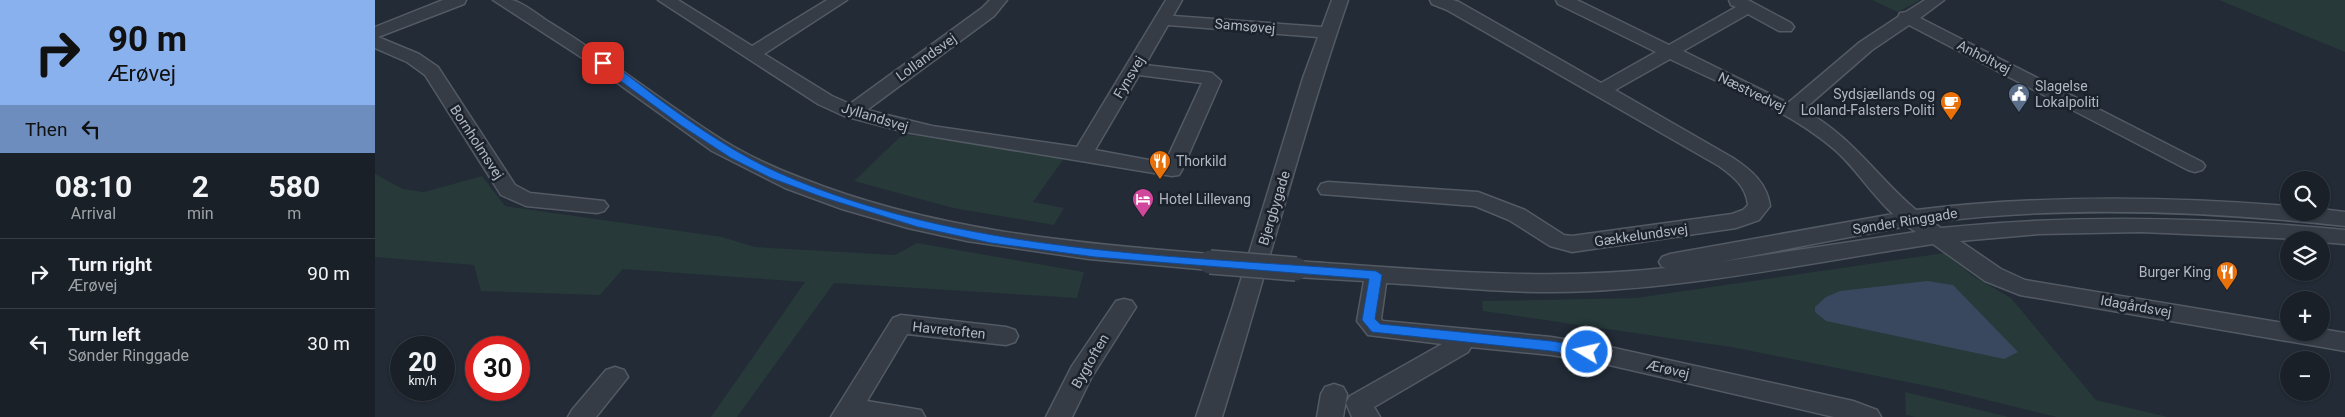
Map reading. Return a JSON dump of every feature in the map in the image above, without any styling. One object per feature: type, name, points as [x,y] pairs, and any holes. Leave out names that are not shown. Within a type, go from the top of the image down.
[{"type":"street","points":[[376,36],[438,0]]},
{"type":"street","points":[[376,36],[448,0]]},
{"type":"street","points":[[376,36],[458,0]]},
{"type":"street","name":"Sønder Ringgade","points":[[501,0],[603,63]]},
{"type":"street","points":[[516,0],[544,22],[577,41]]},
{"type":"street","name":"Sønder Ringgade","points":[[528,0],[603,63],[686,124],[735,156],[775,175],[825,195],[922,224],[991,239],[1095,253],[1376,275],[1535,284],[1605,282],[1669,277],[1940,236],[2057,227],[2121,226],[2281,231],[2345,237]]},
{"type":"street","name":"Jyllandsvej","points":[[666,0],[825,100],[851,112],[915,129],[1083,154],[1116,162],[1172,170],[1212,81],[1206,77],[1134,69]]},
{"type":"street","points":[[751,54],[839,0]]},
{"type":"street","name":"Lollandsvej","points":[[851,112],[988,12],[999,0]]},
{"type":"street","name":"Fynsvej","points":[[1083,154],[1175,0]]},
{"type":"street","name":"Bjergbygade","points":[[1209,417],[1244,309],[1312,78],[1340,0]]},
{"type":"street","name":"Gækkelundsvej","points":[[1329,189],[1478,199],[1517,215],[1558,241],[1572,244],[1736,221],[1745,219],[1756,211],[1759,206],[1757,193],[1739,171],[1601,90],[1453,6],[1438,0]]},
{"type":"street","name":"Næstvedvej","points":[[1564,0],[1810,122],[1842,146],[1900,210],[1940,236]]},
{"type":"street","points":[[1790,111],[1866,46],[1936,0]]},
{"type":"street","points":[[1601,90],[1668,51],[1741,4],[1785,26]]},
{"type":"street","name":"Anholtvej","points":[[1907,18],[2195,166]]},
{"type":"street","name":"Samsøvej","points":[[1163,20],[1328,33]]},
{"type":"street","name":"Bornholmsvej","points":[[376,36],[432,71],[508,190],[526,199],[597,206]]},
{"type":"street","name":"Sønder Ringgade","points":[[1468,280],[1601,271],[1687,260],[1911,218],[1981,210],[2094,206],[2181,206],[2300,213],[2345,219]]},
{"type":"street","name":"Idagårdsvej","points":[[1940,236],[1988,272],[2020,287],[2345,342]]},
{"type":"street","name":"Ærøvej","points":[[1376,275],[1369,320],[1372,326],[1381,330],[1551,346],[1605,355],[1843,408],[1868,417]]},
{"type":"street","name":"Bygtoften","points":[[1059,417],[1081,374],[1124,307]]},
{"type":"street","name":"Havretoften","points":[[911,417],[847,413],[901,324],[1006,336]]},
{"type":"street","points":[[1367,417],[1361,410],[1359,403],[1459,346],[1464,338]]},
{"type":"street","points":[[581,417],[615,377]]},
{"type":"shaded area","points":[[1872,0],[1920,0],[1898,12]]},
{"type":"shaded area","points":[[2219,0],[2345,0],[2345,52]]},
{"type":"shaded area","points":[[903,134],[1065,157],[1033,202],[1064,208],[1054,225],[953,208],[854,181]]},
{"type":"shaded area","points":[[375,174],[403,189],[424,192],[482,176],[505,206],[722,237],[755,247],[895,255],[917,243],[1084,272],[1077,298],[834,283],[737,417],[711,417],[805,282],[623,269],[600,295],[481,291],[474,265],[375,257]]},
{"type":"shaded area","points":[[1944,253],[1973,276],[2011,298],[2096,400],[2168,417],[2057,417],[1942,389],[1731,347],[1483,311],[1482,301],[1636,298]]},
{"type":"shaded area","points":[[1905,392],[2009,417],[1916,417],[1906,415]]},
{"type":"water","points":[[1927,281],[1953,285],[2018,352],[2004,359],[1826,321],[1815,312],[1815,307],[1826,297],[1840,291]]},
{"type":"place","name":"Slagelse Lokalpoliti","points":[[2019,113]]},
{"type":"place","name":"Sydsjællands og Lolland-Falsters Politi","points":[[1951,121]]},
{"type":"place","name":"Thorkild","points":[[1160,180]]},
{"type":"place","name":"Hotel Lillevang","points":[[1143,218]]},
{"type":"place","name":"Burger King","points":[[2227,291]]},
{"type":"route","points":[[603,63],[686,124],[735,156],[775,175],[825,195],[922,224],[991,239],[1095,253],[1376,275],[1369,320],[1370,324],[1376,329],[1551,346],[1587,352]]}]
